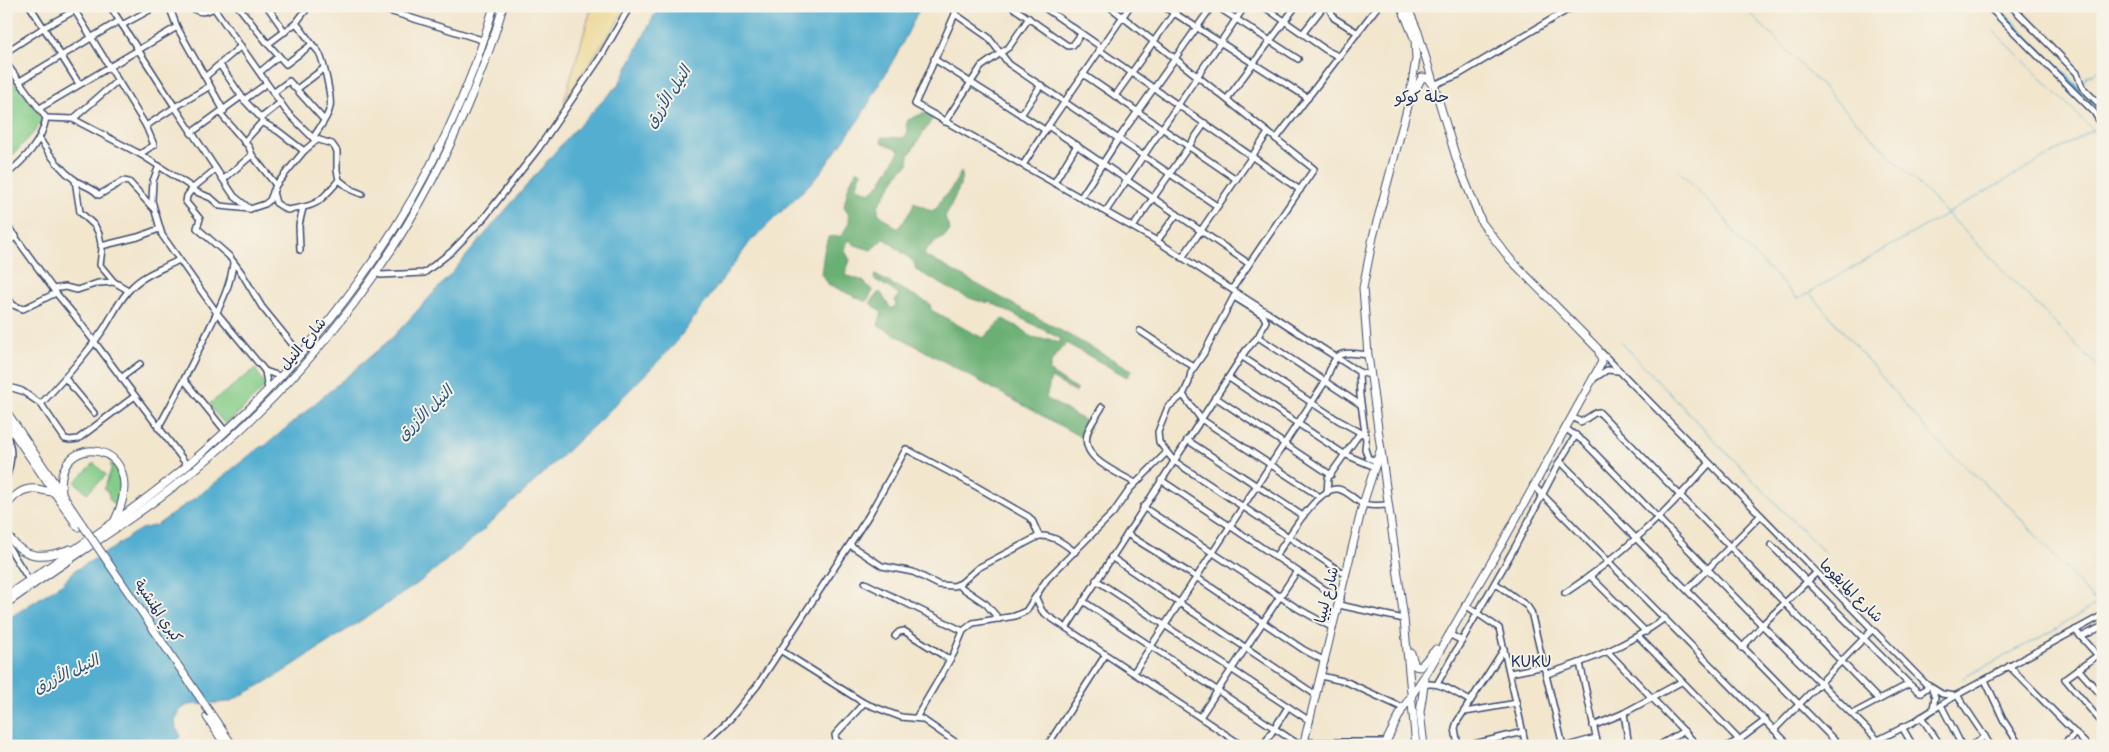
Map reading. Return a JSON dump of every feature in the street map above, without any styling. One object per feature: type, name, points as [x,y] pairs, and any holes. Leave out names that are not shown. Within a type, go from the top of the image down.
[{"type":"main road","name":"شارع النيل","points":[[6,596],[115,521],[187,465],[226,432],[282,377],[301,355],[350,294],[388,239],[436,155],[466,87],[494,6]]},
{"type":"main road","name":"شارع النيل","points":[[6,604],[165,494],[230,440],[280,391],[305,363],[377,272],[403,232],[444,159],[480,79],[503,6]]},
{"type":"main road","points":[[1401,6],[1414,34],[1417,47],[1408,102],[1363,280],[1370,375],[1406,635],[1416,746]]},
{"type":"main road","points":[[1385,744],[1602,362],[1598,349],[1510,259],[1482,223],[1457,161],[1418,32],[1407,6]]},
{"type":"main road","points":[[470,76],[480,79]]},
{"type":"main road","points":[[1408,102],[1415,95],[1422,77],[1427,78],[1434,88]]},
{"type":"main road","points":[[466,87],[470,87],[474,91]]},
{"type":"main road","points":[[396,226],[397,230],[403,232]]},
{"type":"main road","points":[[388,239],[393,241],[395,245]]},
{"type":"main road","points":[[6,411],[62,493],[80,525]]},
{"type":"main road","points":[[6,422],[53,492],[80,525]]},
{"type":"main road","points":[[62,493],[60,483],[62,474],[70,460],[84,452],[92,451],[106,454],[118,464],[124,481],[124,498],[115,521]]},
{"type":"main road","name":"شارع ليبيا","points":[[1303,744],[1363,504],[1381,451]]},
{"type":"main road","points":[[6,507],[15,495],[27,489],[53,492]]},
{"type":"main road","name":"كبري المنشية","points":[[80,525],[209,715]]},
{"type":"main road","points":[[6,532],[20,548],[34,556],[49,555],[77,546]]},
{"type":"main road","points":[[1406,635],[1414,664],[1418,668],[1423,666],[1447,637]]},
{"type":"main road","points":[[1424,746],[1420,719],[1425,676]]},
{"type":"main road","points":[[209,715],[226,746]]},
{"type":"main road","points":[[209,715],[233,746]]},
{"type":"street","points":[[30,6],[79,84]]},
{"type":"street","points":[[6,52],[74,9],[83,6]]},
{"type":"street","points":[[110,6],[191,133],[234,196],[250,209]]},
{"type":"street","points":[[20,82],[90,37],[157,6]]},
{"type":"street","points":[[169,6],[177,27],[210,86],[222,112],[276,185]]},
{"type":"street","points":[[189,6],[199,12],[216,7],[260,72],[266,84],[287,112],[315,138],[332,144],[337,151],[339,180],[352,190],[362,194]]},
{"type":"street","points":[[238,6],[268,44],[287,63],[311,45]]},
{"type":"street","points":[[267,6],[285,32]]},
{"type":"street","points":[[268,44],[296,23],[309,6]]},
{"type":"street","points":[[373,6],[482,40]]},
{"type":"street","points":[[377,272],[380,274],[424,273],[450,252],[484,218],[538,149],[600,58],[630,6]]},
{"type":"street","points":[[956,6],[955,14],[915,104],[1133,227],[1359,372],[1370,375]]},
{"type":"street","points":[[1011,6],[1068,46],[1073,45],[1081,34]]},
{"type":"street","points":[[1042,6],[1300,190]]},
{"type":"street","points":[[1109,6],[1314,169],[1248,263],[1194,368],[1183,394],[1168,407],[1158,432],[1159,442],[1174,461],[1346,575]]},
{"type":"street","points":[[1023,165],[1064,101],[1130,6]]},
{"type":"street","points":[[1163,6],[1308,98]]},
{"type":"street","points":[[1115,96],[1179,6]]},
{"type":"street","points":[[1081,197],[1119,138],[1212,6]]},
{"type":"street","points":[[1216,6],[1298,59]]},
{"type":"street","points":[[1106,211],[1125,179],[1245,6]]},
{"type":"street","points":[[1263,6],[1340,57]]},
{"type":"street","points":[[1227,99],[1296,6]]},
{"type":"street","points":[[1303,33],[1324,6]]},
{"type":"street","points":[[1328,6],[1334,18],[1358,32]]},
{"type":"street","points":[[1276,139],[1378,6]]},
{"type":"street","points":[[1434,88],[1574,6]]},
{"type":"street","points":[[1988,6],[2094,112],[2103,127]]},
{"type":"street","points":[[2011,6],[2077,74],[2082,86],[2103,108]]},
{"type":"street","points":[[74,9],[108,68],[146,126],[154,144],[140,154]]},
{"type":"street","points":[[955,14],[988,37],[1008,64],[1217,206]]},
{"type":"street","points":[[945,122],[981,67],[1009,47],[1029,18]]},
{"type":"street","points":[[46,118],[73,119],[140,154],[192,189],[211,198],[220,206],[250,209],[268,202],[276,185],[315,138],[331,105],[331,98],[317,50],[311,45],[307,34],[296,23]]},
{"type":"street","points":[[40,108],[177,27]]},
{"type":"street","points":[[205,77],[242,46]]},
{"type":"street","points":[[260,72],[279,56]]},
{"type":"street","points":[[934,60],[1021,115],[1076,145],[1104,163],[1248,263]]},
{"type":"street","points":[[6,63],[46,118],[44,128],[27,156],[6,175]]},
{"type":"street","points":[[220,65],[243,98],[262,120],[304,151]]},
{"type":"street","points":[[297,89],[323,69]]},
{"type":"street","points":[[1083,74],[1236,179]]},
{"type":"street","points":[[73,119],[117,81]]},
{"type":"street","points":[[273,93],[289,81],[324,120]]},
{"type":"street","points":[[191,133],[266,84]]},
{"type":"street","points":[[1021,115],[1041,85]]},
{"type":"street","points":[[146,126],[210,86]]},
{"type":"street","points":[[244,142],[262,120],[280,103]]},
{"type":"street","points":[[1133,227],[1205,123]]},
{"type":"street","points":[[1182,258],[1268,133]]},
{"type":"street","points":[[39,138],[47,151],[75,180],[91,187],[99,195],[120,181],[129,182],[153,208]]},
{"type":"street","points":[[1054,182],[1076,145]]},
{"type":"street","points":[[224,179],[252,155]]},
{"type":"street","points":[[159,166],[153,181],[153,208],[159,229],[217,313],[266,371],[282,377]]},
{"type":"street","points":[[216,169],[192,189],[187,196],[186,202],[200,219],[197,228],[234,262],[256,300],[301,355]]},
{"type":"street","points":[[75,180],[80,212],[95,226],[102,246],[100,266],[114,282],[128,290]]},
{"type":"street","points":[[272,191],[276,203],[287,210],[308,208],[322,200],[339,180]]},
{"type":"street","points":[[300,250],[299,225],[303,208]]},
{"type":"street","points":[[1157,242],[1177,214]]},
{"type":"street","points":[[6,224],[54,291],[187,465]]},
{"type":"street","points":[[102,246],[138,237],[159,229]]},
{"type":"street","points":[[6,244],[16,236]]},
{"type":"street","points":[[41,404],[65,378],[103,330],[120,299],[128,290],[141,280],[179,260]]},
{"type":"street","points":[[158,428],[185,381],[217,313],[231,278],[234,262]]},
{"type":"street","points":[[6,296],[13,305],[23,309],[54,291],[65,288],[78,290],[98,283],[114,282]]},
{"type":"street","points":[[1067,627],[1143,507],[1229,378],[1241,356],[1258,337],[1266,321],[1266,317],[1234,293]]},
{"type":"street","points":[[1140,331],[1194,368]]},
{"type":"street","points":[[1258,337],[1361,405]]},
{"type":"street","name":"شارع المايقوما","points":[[1598,349],[1794,551],[1930,687],[1942,694],[1956,695]]},
{"type":"street","points":[[1134,672],[1325,382],[1336,357],[1343,353],[1368,355]]},
{"type":"street","points":[[1241,356],[1363,434]]},
{"type":"street","points":[[121,378],[140,364]]},
{"type":"street","points":[[1594,378],[1607,370],[1619,371]]},
{"type":"street","points":[[266,371],[268,391]]},
{"type":"street","points":[[1359,372],[1366,454],[1376,464]]},
{"type":"street","points":[[65,378],[94,413]]},
{"type":"street","points":[[1229,378],[1344,454],[1376,464]]},
{"type":"street","points":[[185,381],[226,432]]},
{"type":"street","points":[[6,386],[22,391],[41,404],[65,439],[73,440],[85,435],[135,396]]},
{"type":"street","points":[[1183,394],[1201,419],[1320,497]]},
{"type":"street","points":[[1215,397],[1331,474]]},
{"type":"street","points":[[1102,407],[1086,436],[1088,450],[1095,458],[1136,483]]},
{"type":"street","points":[[1572,417],[1581,422],[1599,412],[1786,602],[1879,700]]},
{"type":"street","points":[[1566,428],[1576,435],[1659,517],[1878,740]]},
{"type":"street","points":[[1327,493],[1327,484],[1331,474],[1344,454],[1363,434]]},
{"type":"street","points":[[1437,684],[1576,435]]},
{"type":"street","points":[[6,436],[12,458],[6,479]]},
{"type":"street","points":[[1187,440],[1303,516]]},
{"type":"street","points":[[701,746],[742,706],[850,545],[882,494],[906,450],[972,484],[1028,517],[1033,522],[1039,536]]},
{"type":"street","points":[[916,718],[950,659],[963,631],[973,623],[1021,614],[1030,607],[1047,579],[1113,513],[1136,483],[1166,453]]},
{"type":"street","points":[[1560,461],[1742,648],[1800,703],[1840,746]]},
{"type":"street","points":[[1565,593],[1610,562],[1636,539],[1681,495],[1709,464]]},
{"type":"street","points":[[1161,480],[1340,601],[1404,619]]},
{"type":"street","points":[[1533,485],[1790,746]]},
{"type":"street","points":[[1276,557],[1303,516],[1320,497],[1327,493],[1337,489],[1363,504],[1388,505]]},
{"type":"street","points":[[1143,507],[1317,621],[1333,628]]},
{"type":"street","points":[[1687,590],[1760,516]]},
{"type":"street","points":[[1127,534],[1325,661]]},
{"type":"street","points":[[958,585],[978,568],[1039,536],[1048,535],[1059,540],[1075,552]]},
{"type":"street","points":[[6,543],[29,580]]},
{"type":"street","points":[[850,545],[882,566],[918,574],[940,585],[958,585],[986,604],[999,619]]},
{"type":"street","points":[[1771,545],[1909,684],[1920,693],[1930,687],[1935,697],[1932,710]]},
{"type":"street","points":[[1786,560],[1794,551]]},
{"type":"street","points":[[1110,558],[1316,695]]},
{"type":"street","points":[[1200,717],[1297,571]]},
{"type":"street","points":[[1742,648],[1762,624],[1816,573]]},
{"type":"street","points":[[1590,576],[1646,632]]},
{"type":"street","points":[[1096,580],[1310,721]]},
{"type":"street","points":[[865,583],[963,631]]},
{"type":"street","points":[[1495,583],[1526,606],[1531,612],[1565,746],[1596,738]]},
{"type":"street","points":[[1036,598],[1042,611],[1243,746]]},
{"type":"street","points":[[1083,601],[1274,727],[1303,744],[1385,744]]},
{"type":"street","points":[[1465,605],[1499,628],[1526,746]]},
{"type":"street","points":[[1866,746],[2103,614]]},
{"type":"street","points":[[1547,674],[1608,652],[1639,637],[1665,618]]},
{"type":"street","points":[[2081,637],[2103,626]]},
{"type":"street","points":[[1775,729],[1872,630]]},
{"type":"street","points":[[2075,630],[2103,661]]},
{"type":"street","points":[[895,636],[899,632],[904,631],[950,659]]},
{"type":"street","points":[[1447,637],[1462,641]]},
{"type":"street","points":[[1639,637],[1745,746]]},
{"type":"street","points":[[1458,746],[1455,728],[1460,717],[1504,649]]},
{"type":"street","points":[[780,650],[864,704],[901,717],[916,718],[929,723],[961,746]]},
{"type":"street","points":[[1608,652],[1698,746]]},
{"type":"street","points":[[1047,746],[1106,654]]},
{"type":"street","points":[[2098,656],[2065,679],[2103,724]]},
{"type":"street","points":[[1580,663],[1598,746]]},
{"type":"street","points":[[1510,673],[1545,666]]},
{"type":"street","points":[[2009,666],[2088,746]]},
{"type":"street","points":[[2078,669],[2103,697]]},
{"type":"street","points":[[1321,676],[1347,682],[1404,708]]},
{"type":"street","points":[[1985,680],[2004,721],[2020,746]]},
{"type":"street","points":[[1593,726],[1624,713],[1681,682]]},
{"type":"street","points":[[1424,685],[1429,683],[1437,684],[1470,701]]},
{"type":"street","points":[[1852,714],[1909,684]]},
{"type":"street","points":[[1956,695],[1991,746]]},
{"type":"street","points":[[1465,712],[1517,703]]},
{"type":"street","points":[[845,746],[836,740],[835,735],[864,704]]},
{"type":"street","points":[[1941,705],[1962,746]]},
{"type":"street","points":[[1263,746],[1288,706]]},
{"type":"street","points":[[1624,713],[1630,746]]},
{"type":"street","points":[[1921,717],[1941,746]]},
{"type":"street","points":[[1727,746],[1739,740],[1766,720]]},
{"type":"street","points":[[1902,727],[1913,746]]},
{"type":"street","points":[[1658,746],[1684,731]]},
{"type":"street","points":[[1466,746],[1523,732]]},
{"type":"street","points":[[2062,746],[2076,733]]},
{"type":"street","points":[[1972,746],[1984,736]]},
{"type":"green space","points":[[6,69],[42,118],[36,130],[6,162]]},
{"type":"green space","points":[[924,113],[933,118],[909,155],[908,165],[901,170],[878,206],[878,213],[898,229],[912,209],[914,202],[931,211],[936,209],[943,197],[948,194],[961,172],[960,186],[945,218],[950,230],[948,234],[932,244],[924,255],[1132,370],[1127,377],[1066,343],[1055,356],[1050,372],[1077,390],[1076,392],[1051,378],[1046,398],[1090,424],[1086,440],[878,325],[882,313],[870,303],[878,293],[881,293],[891,309],[896,305],[895,301],[899,294],[874,279],[875,275],[930,304],[931,310],[983,338],[1003,319],[1025,331],[1031,337],[1049,339],[1059,343],[1061,339],[990,302],[983,302],[963,295],[916,270],[914,262],[884,238],[871,250],[855,245],[848,239],[845,251],[850,260],[845,275],[863,281],[873,291],[866,302],[828,284],[821,274],[828,237],[842,236],[848,224],[849,219],[844,206],[849,185],[857,170],[862,172],[856,187],[870,193],[880,184],[900,150],[881,142],[882,137],[904,138],[908,130],[906,126],[908,120]]},
{"type":"green space","points":[[255,369],[266,386],[226,425],[208,405]]},
{"type":"green space","points":[[94,463],[106,475],[87,493],[75,482]]},
{"type":"green space","points":[[111,463],[118,473],[121,483],[120,494],[115,505],[109,499],[109,493],[104,489],[111,470]]},
{"type":"sand","points":[[592,6],[628,6],[564,101]]},
{"type":"water","name":"النيل الأزرق","points":[[659,6],[921,6],[899,50],[860,118],[817,177],[750,242],[674,345],[601,419],[480,533],[417,584],[275,677],[229,702],[188,705],[180,710],[175,721],[176,728],[181,736],[169,746],[6,746],[6,620],[63,583],[74,571],[141,529],[157,525],[206,490],[260,447],[265,446],[392,338],[451,274],[567,138],[619,84]]},
{"type":"waterway","points":[[1743,6],[2103,372]]},
{"type":"waterway","points":[[1995,6],[2103,114]]},
{"type":"waterway","points":[[1679,171],[1726,220],[1734,234],[1798,299],[2093,130],[1994,31]]},
{"type":"waterway","points":[[2083,82],[2086,77],[2103,68]]},
{"type":"waterway","points":[[2093,130],[2103,140]]},
{"type":"waterway","points":[[966,136],[990,150]]},
{"type":"waterway","points":[[1810,293],[1935,439],[2012,509],[2095,601],[2098,603],[2103,602]]},
{"type":"waterway","points":[[1622,343],[1826,554]]},
{"type":"waterway","points":[[1341,357],[1360,370]]},
{"type":"waterway","points":[[1963,678],[2050,632],[2098,603]]},
{"type":"district","name":"حلة كوكو","points":[[1422,97]]},
{"type":"district","name":"KUKU","points":[[1531,662]]}]
